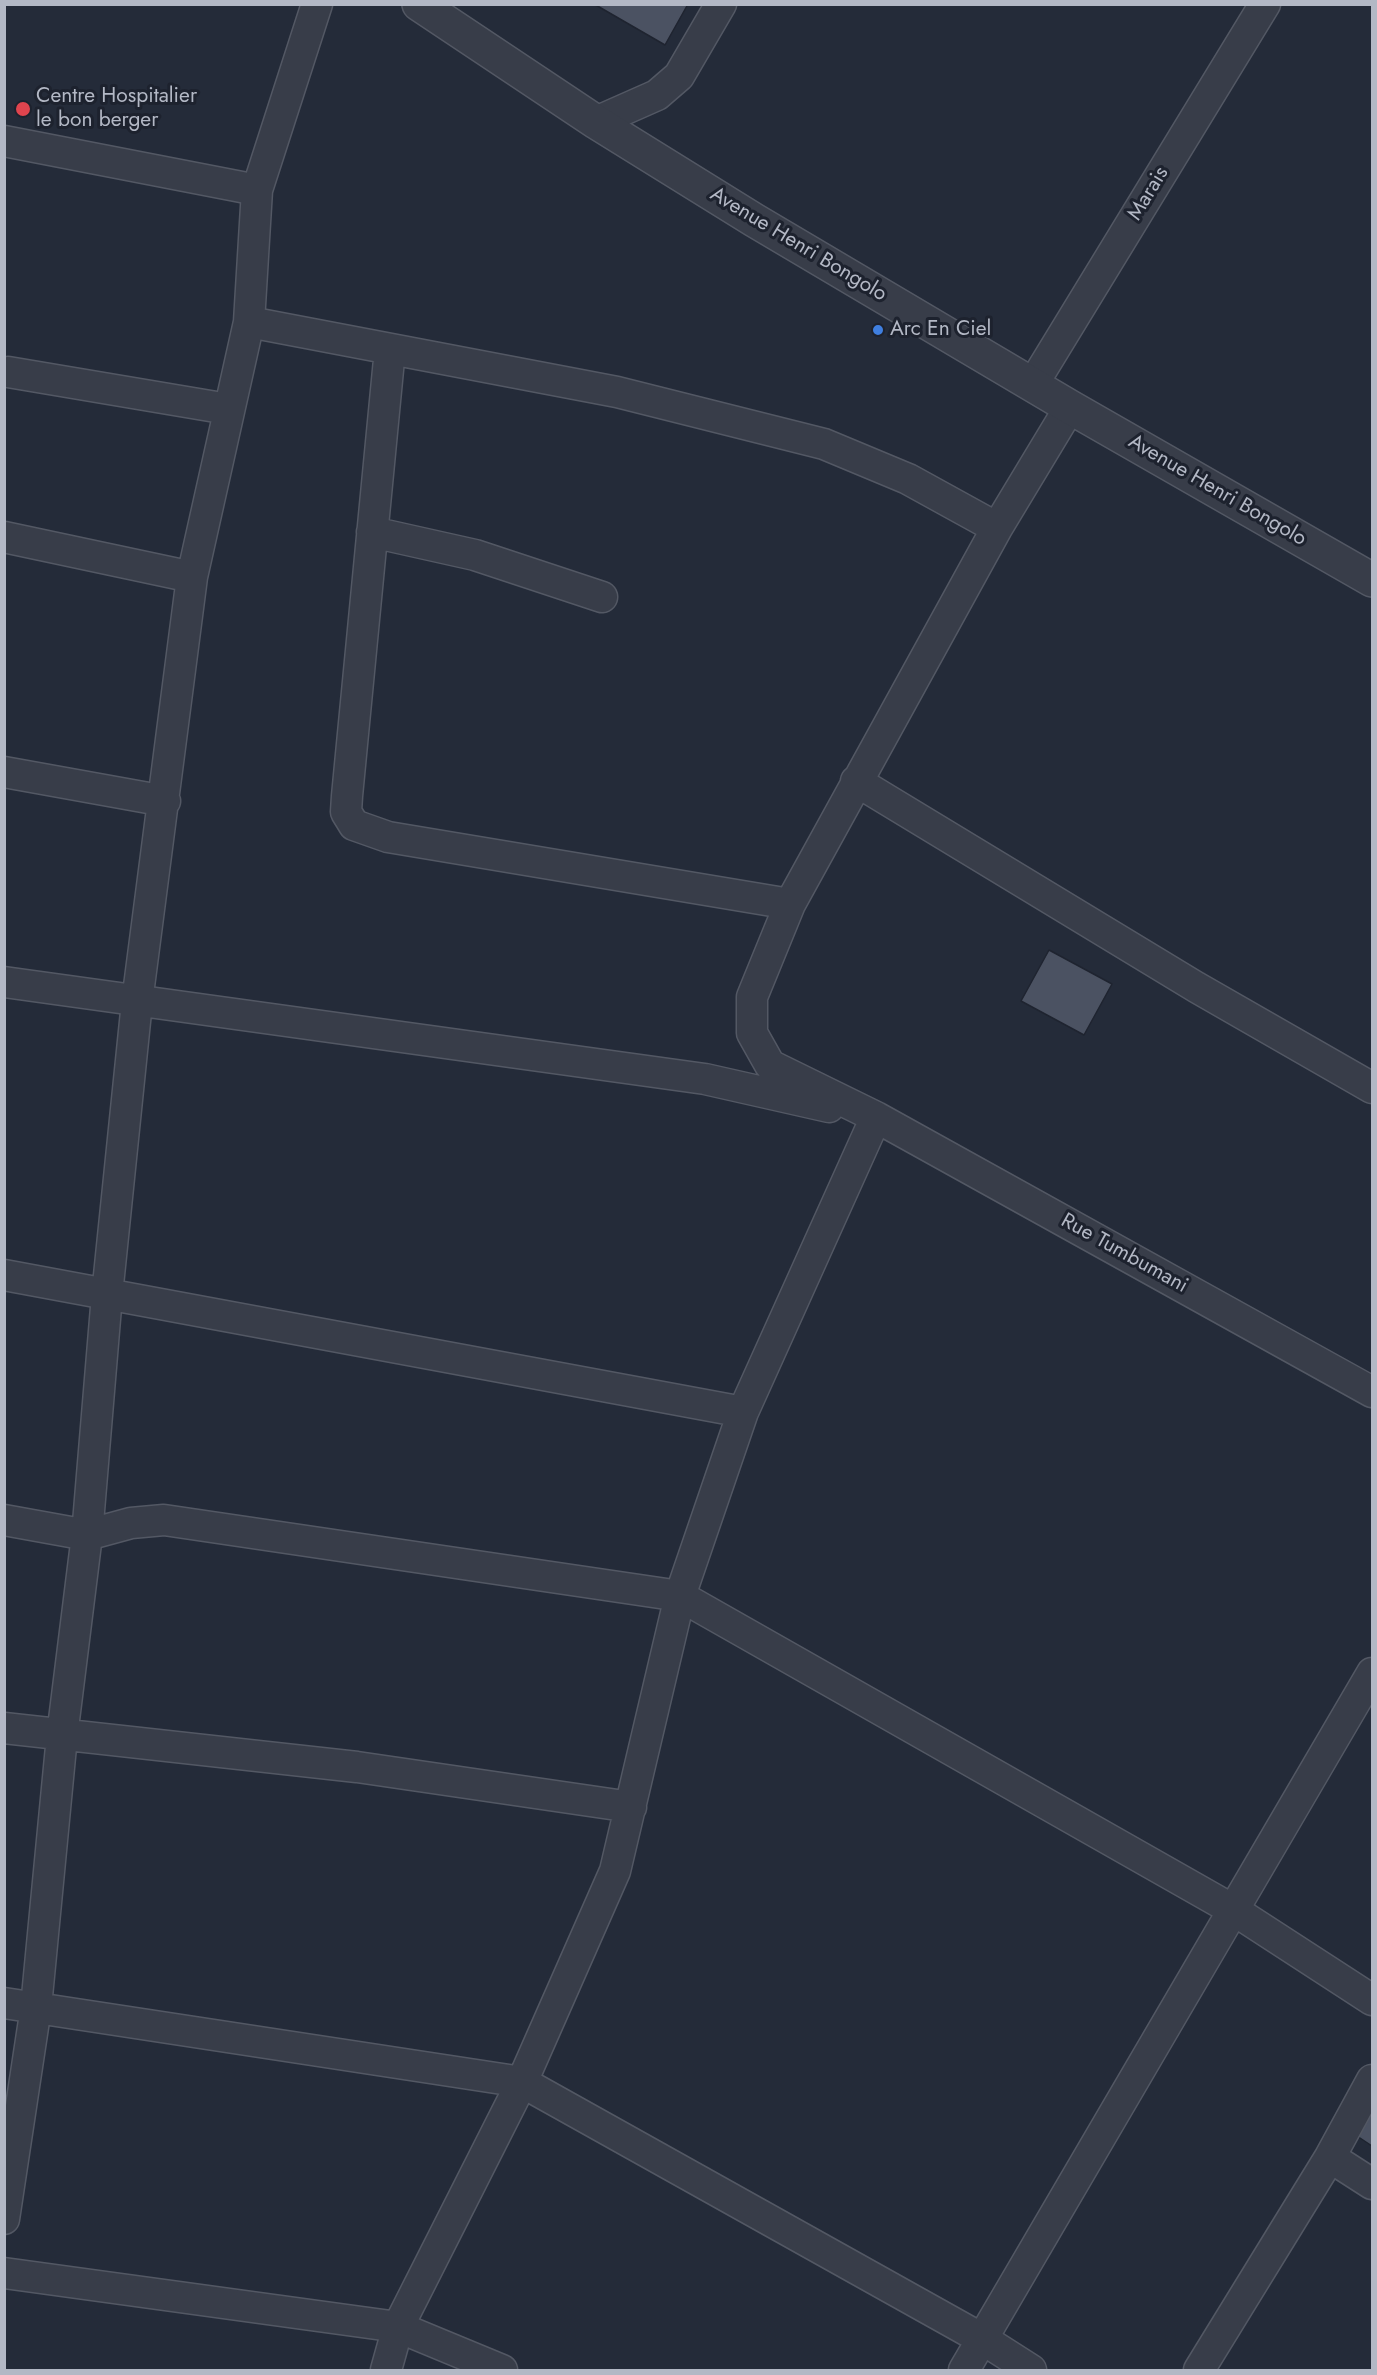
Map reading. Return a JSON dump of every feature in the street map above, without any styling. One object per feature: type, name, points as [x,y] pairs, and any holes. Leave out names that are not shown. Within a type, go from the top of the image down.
[{"type":"street","points":[[4,2219],[36,2007],[62,1736],[87,1535],[107,1295],[137,1002],[165,801],[192,577],[249,322],[257,190],[317,4]]},
{"type":"street","name":"Avenue Henri Bongolo","points":[[419,4],[596,122],[754,220],[1070,407],[1372,580]]},
{"type":"street","points":[[596,122],[657,95],[679,76],[721,4]]},
{"type":"street","name":"Marais","points":[[1033,384],[1265,4]]},
{"type":"street","points":[[4,141],[257,190]]},
{"type":"street","points":[[249,322],[617,392],[824,444],[908,478],[997,528]]},
{"type":"street","points":[[390,349],[346,812],[354,825],[388,837],[790,904]]},
{"type":"street","points":[[8,372],[228,409]]},
{"type":"street","points":[[876,1117],[770,1065],[752,1033],[752,997],[790,904],[856,781],[997,528],[1070,407]]},
{"type":"street","points":[[372,532],[475,555],[602,597]]},
{"type":"street","points":[[4,537],[192,577]]},
{"type":"street","points":[[4,772],[165,801]]},
{"type":"street","points":[[856,781],[1196,987],[1372,1088]]},
{"type":"street","points":[[4,982],[705,1079],[876,1117]]},
{"type":"street","points":[[386,2370],[398,2327],[522,2082],[615,1871],[680,1596],[743,1412],[876,1117]]},
{"type":"street","name":"Rue Tumbumani","points":[[876,1117],[1372,1392]]},
{"type":"street","points":[[4,1275],[743,1412]]},
{"type":"street","points":[[4,1520],[87,1535],[131,1523],[164,1520],[680,1596],[1235,1911],[1372,2000]]},
{"type":"street","points":[[964,2370],[984,2340],[1372,1673]]},
{"type":"street","points":[[4,1728],[357,1767],[631,1807]]},
{"type":"street","points":[[4,2003],[522,2082],[984,2340],[1031,2370]]},
{"type":"street","points":[[1198,2370],[1330,2157],[1372,2080]]},
{"type":"street","points":[[1330,2157],[1372,2184]]},
{"type":"street","points":[[4,2273],[398,2327],[502,2370]]},
{"type":"building","points":[[594,4],[688,4],[665,45]]},
{"type":"building","points":[[1049,950],[1112,984],[1084,1035],[1021,1001]]},
{"type":"building","points":[[1372,2108],[1372,2146],[1357,2136]]},
{"type":"place","name":"Centre Hospitalier le bon berger","points":[[23,109]]},
{"type":"place","name":"Arc En Ciel","points":[[878,330]]}]
